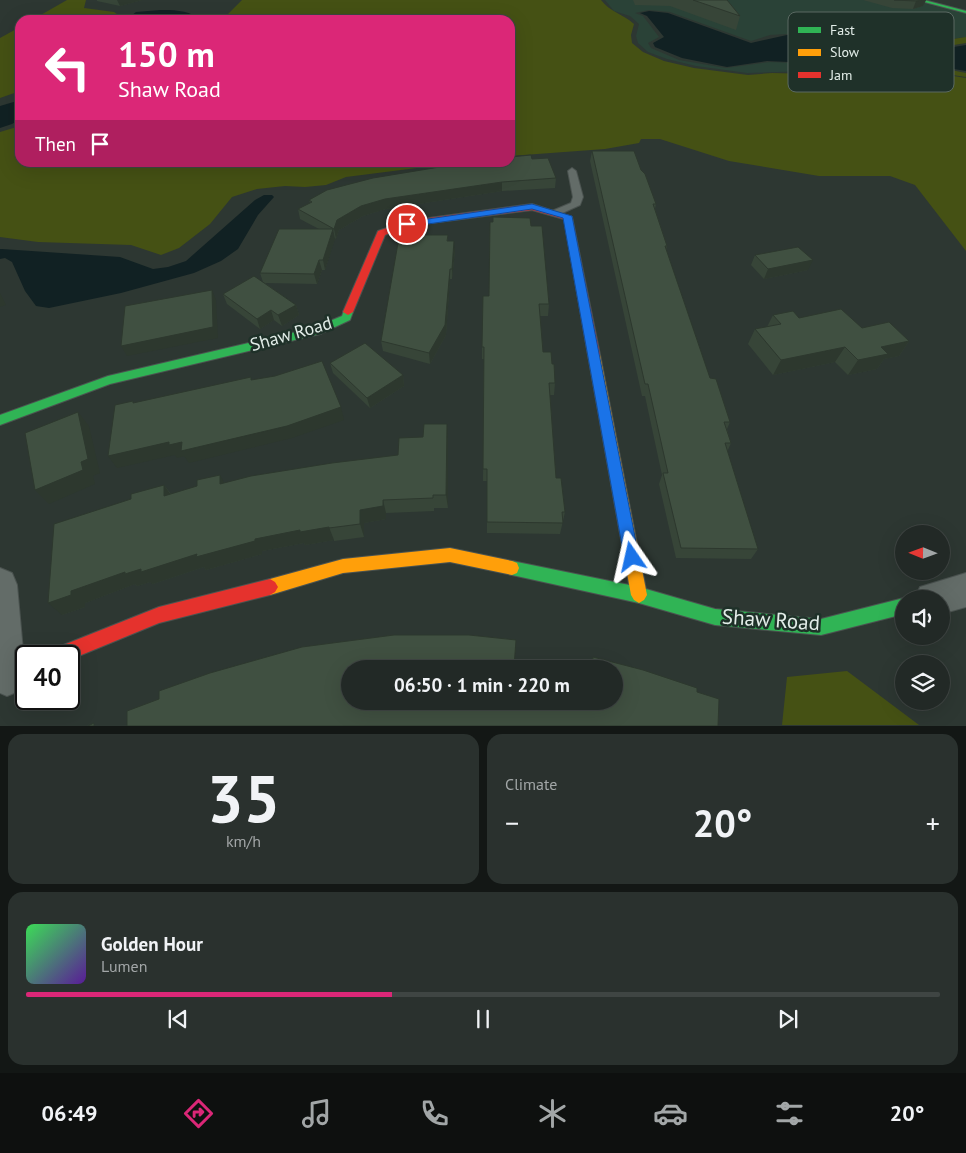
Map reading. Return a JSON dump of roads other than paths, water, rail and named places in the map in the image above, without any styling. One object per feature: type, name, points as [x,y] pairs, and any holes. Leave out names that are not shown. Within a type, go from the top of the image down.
[{"type":"street","points":[[919,0],[966,12]]},
{"type":"street","points":[[943,0],[966,6]]},
{"type":"street","name":"Shaw Road","points":[[0,420],[108,380],[316,331],[346,318],[381,233],[407,224],[532,207],[555,213]]},
{"type":"street","points":[[555,213],[568,216],[639,595]]},
{"type":"street","name":"Shaw Road","points":[[80,647],[159,615],[250,593],[342,566],[450,555],[639,595],[715,617],[821,626],[895,608]]},
{"type":"street","points":[[0,585],[7,676],[15,673]]},
{"type":"street","points":[[950,594],[966,590]]},
{"type":"lane","points":[[555,213],[575,205],[578,197],[572,171]]}]
